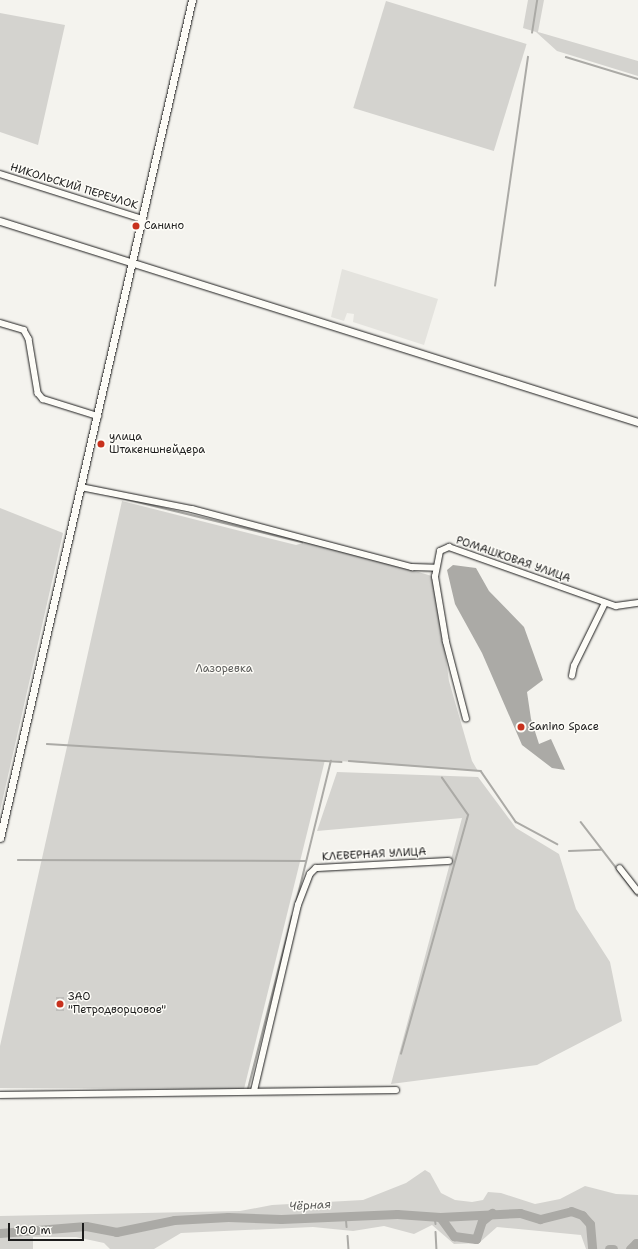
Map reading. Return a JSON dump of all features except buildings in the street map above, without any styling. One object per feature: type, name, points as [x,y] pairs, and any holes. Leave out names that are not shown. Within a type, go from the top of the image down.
[{"type":"street","points":[[0,838],[98,416],[192,0]]},
{"type":"street","name":"НИКОЛЬСКИЙ ПЕРЕУЛОК","points":[[0,174],[143,219]]},
{"type":"street","points":[[0,221],[638,422]]},
{"type":"street","points":[[0,323],[24,330],[29,339],[38,393],[43,399],[98,416]]},
{"type":"street","points":[[81,487],[192,509],[412,567],[436,568]]},
{"type":"street","name":"РОМАШКОВАЯ УЛИЦА","points":[[466,718],[446,642],[436,568],[440,551],[449,547],[616,606],[638,603]]},
{"type":"street","points":[[572,676],[574,666],[605,603]]},
{"type":"street","name":"КЛЕВЕРНАЯ УЛИЦА","points":[[254,1090],[293,928],[310,874],[316,868],[449,861]]},
{"type":"street","points":[[620,868],[638,891]]},
{"type":"street","points":[[0,1095],[254,1090],[396,1090]]},
{"type":"shaded area","points":[[342,269],[438,299],[424,345],[353,322],[354,314],[347,313],[344,321],[331,317]]},
{"type":"shaded area","points":[[453,565],[476,568],[489,591],[524,627],[543,680],[527,692],[531,719],[539,744],[551,739],[565,770],[552,768],[522,745],[482,653],[455,604],[447,570]]},
{"type":"green space","points":[[528,0],[544,0],[538,32],[638,61],[638,76],[557,51],[536,32],[523,28]]},
{"type":"green space","points":[[386,1],[527,44],[494,151],[353,108]]},
{"type":"green space","points":[[0,13],[65,25],[38,145],[0,132]]},
{"type":"green space","name":"Лазоревка","points":[[122,501],[296,545],[313,540],[435,577],[449,681],[472,761],[478,771],[325,760],[244,1089],[0,1088],[0,1046]]},
{"type":"green space","points":[[0,508],[63,533],[0,811]]},
{"type":"green space","points":[[337,772],[478,777],[516,828],[559,854],[576,909],[610,962],[622,1021],[537,1065],[391,1084],[462,818],[317,831]]},
{"type":"green space","points":[[425,1170],[430,1173],[441,1193],[455,1200],[472,1202],[483,1200],[488,1192],[501,1193],[535,1204],[560,1199],[585,1186],[616,1194],[638,1195],[638,1249],[586,1249],[581,1235],[497,1227],[479,1243],[454,1244],[432,1225],[414,1234],[384,1226],[353,1231],[313,1227],[181,1233],[154,1249],[110,1249],[104,1243],[76,1237],[33,1237],[33,1249],[0,1249],[0,1216],[240,1211],[272,1205],[363,1200],[406,1183]]},
{"type":"waterway","points":[[532,33],[537,0]]},
{"type":"waterway","points":[[495,286],[528,57]]},
{"type":"waterway","points":[[566,57],[638,79]]},
{"type":"waterway","points":[[109,495],[302,542]]},
{"type":"waterway","points":[[47,744],[341,762]]},
{"type":"waterway","points":[[296,903],[331,761]]},
{"type":"waterway","points":[[349,761],[481,771],[516,822],[557,844]]},
{"type":"waterway","points":[[401,1054],[468,815],[442,778]]},
{"type":"waterway","points":[[581,822],[638,896]]},
{"type":"waterway","points":[[569,851],[601,850]]},
{"type":"waterway","points":[[18,860],[306,861]]},
{"type":"waterway","points":[[248,1089],[292,917]]},
{"type":"waterway","name":"Чёрная","points":[[0,1233],[86,1226],[116,1232],[174,1220],[228,1217],[281,1219],[397,1214],[440,1217],[520,1213],[540,1219],[571,1211],[582,1215],[590,1224],[592,1249]]},
{"type":"waterway","points":[[440,1217],[454,1236],[476,1239],[482,1221],[492,1213]]},
{"type":"waterway","points":[[346,1215],[347,1227]]},
{"type":"waterway","name":"Чёрная","points":[[435,1217],[436,1224]]},
{"type":"waterway","points":[[436,1232],[437,1249]]},
{"type":"waterway","points":[[348,1236],[349,1249]]},
{"type":"waterway","name":"Чёрная","points":[[630,1249],[636,1243],[638,1246]]},
{"type":"place","name":"Санино","points":[[136,226]]},
{"type":"place","name":"улица Штакеншнейдера","points":[[101,444]]},
{"type":"place","name":"Sanino Space","points":[[521,727]]},
{"type":"place","name":"ЗАО \"Петродворцовое\"","points":[[60,1004]]}]
